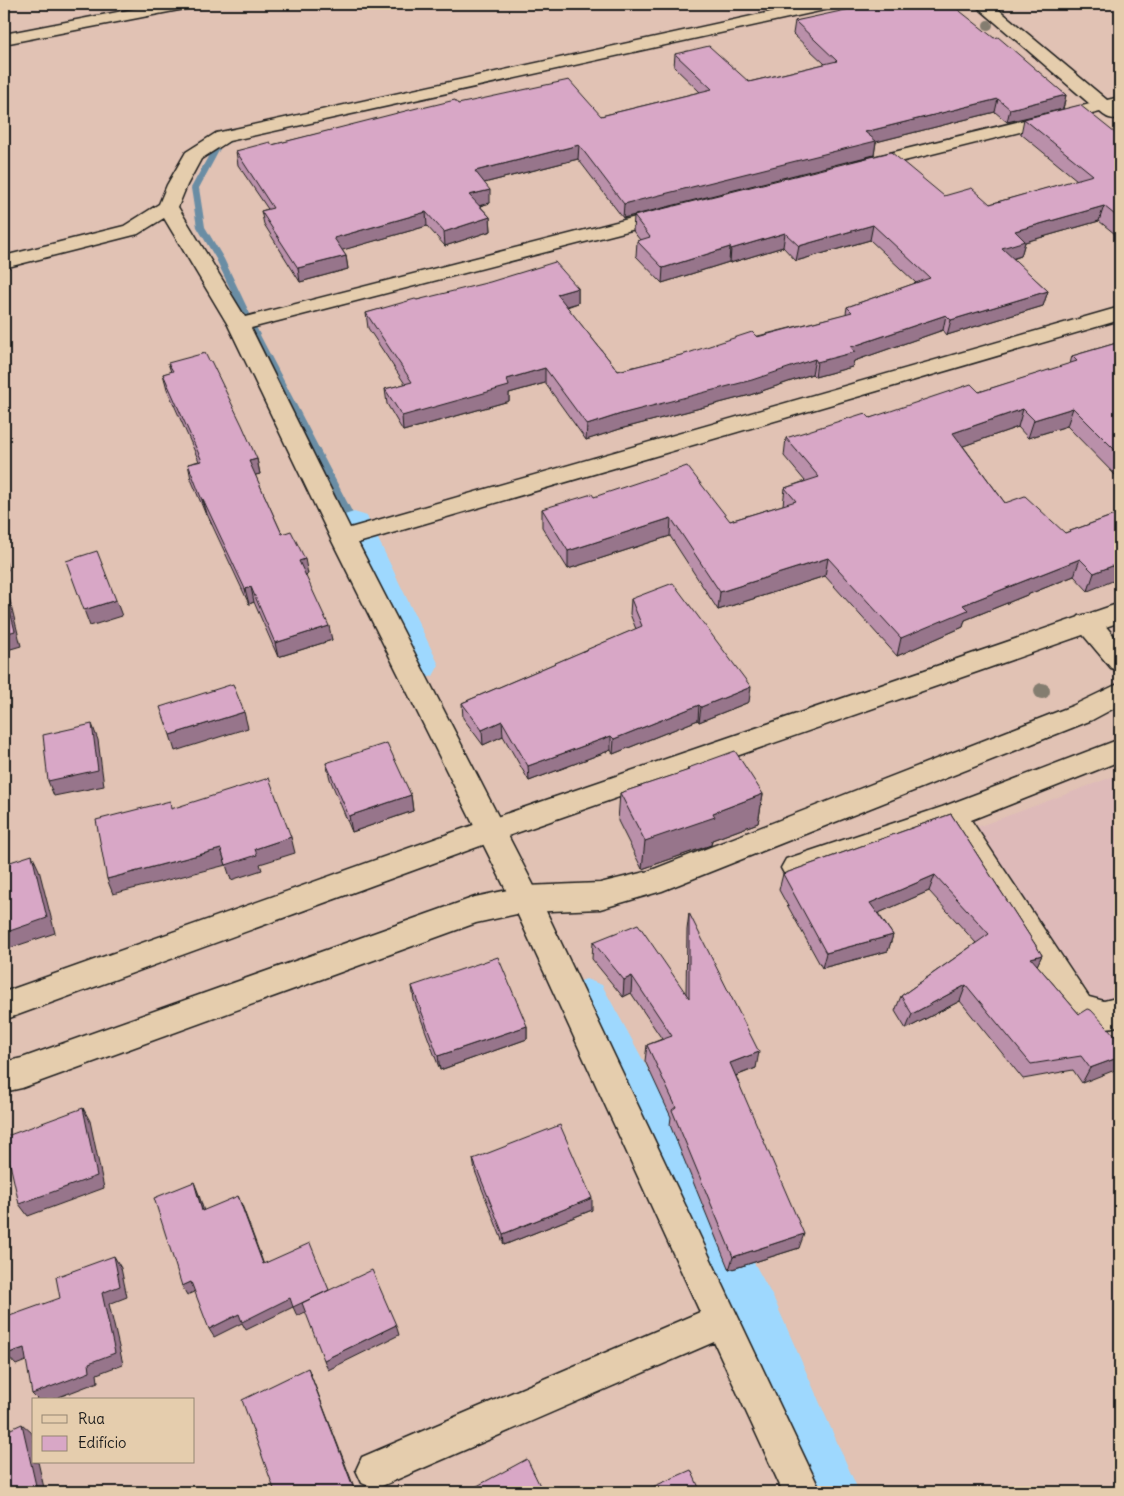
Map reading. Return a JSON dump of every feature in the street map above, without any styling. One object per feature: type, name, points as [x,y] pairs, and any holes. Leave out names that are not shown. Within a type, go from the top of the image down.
[{"type":"street","points":[[4,39],[184,4]]},
{"type":"street","points":[[4,262],[131,230],[168,207],[193,156],[222,137],[829,4]]},
{"type":"street","points":[[982,4],[1111,104],[1120,120]]},
{"type":"street","points":[[845,169],[1111,104]]},
{"type":"street","points":[[168,207],[239,325],[343,539],[492,830],[802,1492]]},
{"type":"street","points":[[239,325],[692,208]]},
{"type":"street","points":[[343,539],[1120,314]]},
{"type":"street","points":[[4,1006],[492,830],[1120,612]]},
{"type":"street","points":[[1088,623],[1120,661]]},
{"type":"street","points":[[4,1077],[22,1073],[475,910],[526,900],[600,896],[652,882],[1082,713],[1120,692]]},
{"type":"street","points":[[796,868],[952,815],[1120,750]]},
{"type":"street","points":[[952,815],[1078,1007],[1096,1016],[1120,1011]]},
{"type":"street","points":[[375,1470],[722,1320]]},
{"type":"shaded area","points":[[1120,774],[1120,994],[1097,1004],[972,829]]},
{"type":"building","points":[[873,4],[892,4],[895,6],[907,4],[951,4],[994,38],[998,37],[1066,95],[1010,109],[998,99],[865,132],[876,141],[624,204],[579,145],[475,171],[490,190],[469,195],[490,217],[444,232],[426,212],[334,238],[346,256],[298,268],[261,211],[273,208],[236,151],[270,142],[272,145],[421,107],[455,100],[458,104],[569,80],[601,116],[712,89],[675,54],[709,46],[749,82],[837,61],[795,21]]},
{"type":"building","points":[[1080,105],[1120,137],[1120,219],[1104,206],[1015,231],[1025,241],[1002,248],[1048,291],[951,320],[946,315],[851,347],[855,352],[817,362],[815,359],[752,380],[621,414],[587,425],[545,368],[507,379],[509,386],[402,416],[385,389],[412,382],[366,313],[415,299],[490,282],[555,262],[578,288],[557,294],[618,371],[685,354],[752,332],[757,337],[852,312],[847,307],[930,278],[873,225],[799,246],[785,233],[731,249],[730,247],[663,268],[637,241],[650,237],[634,216],[891,152],[944,196],[972,188],[990,204],[1093,175],[1024,119]]},
{"type":"building","points":[[1120,342],[1120,455],[1073,408],[1034,420],[1023,409],[953,433],[1005,503],[1025,496],[1065,533],[1120,513],[1120,563],[1094,573],[1080,559],[963,605],[968,610],[901,638],[828,558],[720,592],[671,518],[568,551],[542,509],[592,494],[594,497],[687,466],[730,521],[796,501],[785,488],[819,477],[786,438],[865,413],[870,418],[971,384],[979,392],[1077,361],[1072,356]]},
{"type":"building","points":[[205,353],[209,361],[211,361],[257,459],[249,461],[282,534],[291,531],[305,559],[299,561],[329,626],[275,643],[251,587],[245,589],[202,500],[188,464],[202,461],[163,374],[173,371],[168,363]]},
{"type":"building","points":[[97,551],[116,600],[84,610],[66,561]]},
{"type":"building","points":[[673,583],[751,687],[701,707],[699,705],[614,739],[611,736],[528,766],[502,721],[482,730],[462,703],[642,626],[631,599]]},
{"type":"building","points":[[4,587],[15,631],[4,634]]},
{"type":"building","points":[[233,684],[244,712],[170,735],[160,707]]},
{"type":"building","points":[[92,724],[98,770],[48,781],[43,735]]},
{"type":"building","points":[[387,743],[411,795],[349,816],[326,763]]},
{"type":"building","points":[[735,751],[763,794],[713,813],[715,817],[645,841],[620,793],[689,770],[688,768]]},
{"type":"building","points":[[269,778],[291,837],[255,849],[257,855],[226,865],[221,849],[107,879],[96,820],[170,801],[171,809]]},
{"type":"building","points":[[951,814],[1042,955],[1031,958],[1079,1014],[1087,1009],[1091,1010],[1120,1041],[1120,1057],[1090,1068],[1081,1056],[1031,1064],[966,985],[912,1014],[901,996],[989,934],[935,875],[870,903],[893,935],[826,953],[783,874]]},
{"type":"building","points":[[32,855],[47,918],[4,933],[4,864]]},
{"type":"building","points":[[689,913],[759,1052],[730,1063],[804,1234],[733,1257],[672,1110],[676,1107],[647,1045],[672,1036],[632,976],[624,980],[593,942],[638,924],[689,998]]},
{"type":"building","points":[[498,957],[527,1026],[438,1056],[412,986]]},
{"type":"building","points":[[83,1108],[97,1176],[19,1204],[4,1137]]},
{"type":"building","points":[[560,1125],[592,1198],[503,1234],[473,1159]]},
{"type":"building","points":[[194,1182],[202,1211],[238,1196],[263,1264],[310,1243],[329,1290],[293,1307],[290,1298],[242,1322],[239,1314],[209,1329],[191,1282],[182,1286],[154,1198]]},
{"type":"building","points":[[114,1256],[120,1286],[102,1293],[115,1353],[89,1363],[90,1372],[32,1394],[24,1348],[6,1354],[4,1318],[60,1298],[56,1277]]},
{"type":"building","points":[[372,1270],[396,1325],[324,1360],[302,1303]]},
{"type":"building","points":[[308,1368],[355,1492],[275,1492],[242,1400]]},
{"type":"building","points":[[22,1424],[37,1490],[31,1492],[4,1492],[4,1432]]},
{"type":"building","points":[[527,1459],[543,1492],[466,1492]]},
{"type":"building","points":[[691,1470],[701,1492],[641,1492]]},
{"type":"waterway","points":[[228,141],[218,146],[195,188],[201,227],[220,259],[257,337],[354,525]]},
{"type":"waterway","points":[[354,525],[364,551],[419,665]]},
{"type":"waterway","points":[[586,1000],[756,1320],[831,1492]]}]
